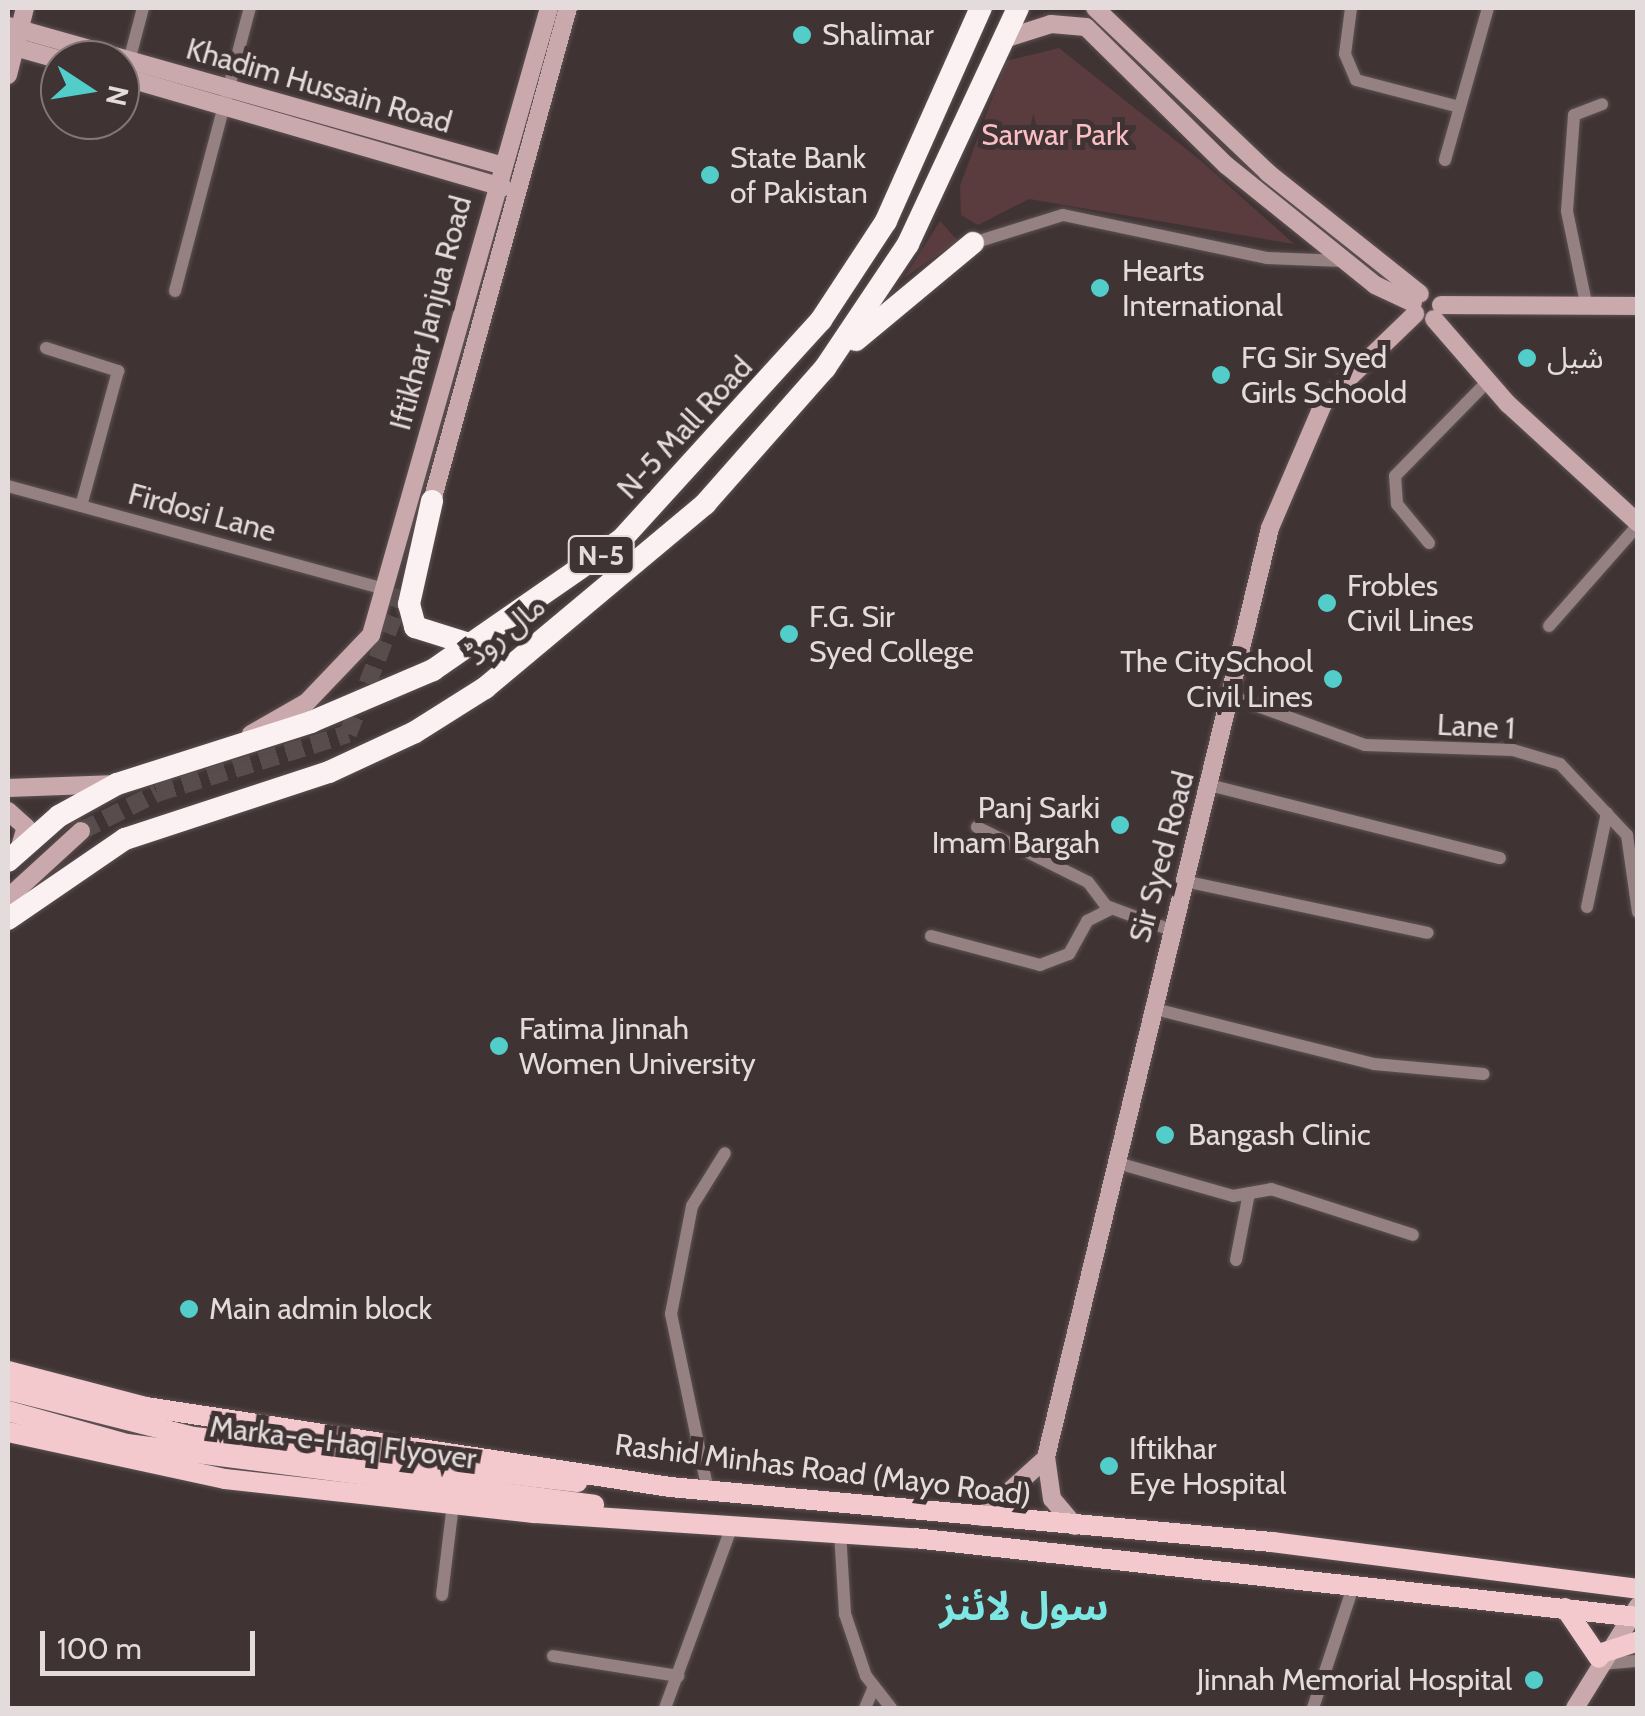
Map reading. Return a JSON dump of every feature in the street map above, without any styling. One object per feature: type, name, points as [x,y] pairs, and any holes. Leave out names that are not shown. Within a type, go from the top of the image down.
[{"type":"highway","name":"N-5 Mall Road","points":[[13,856],[117,784],[242,740],[311,722],[472,646],[621,540],[721,437],[822,320],[886,221],[981,8]]},
{"type":"highway","name":"مال روڈ","points":[[8,919],[125,838],[329,772],[415,732],[485,688],[639,562],[743,463],[825,368],[908,244],[1018,8]]},
{"type":"highway","points":[[825,368],[973,243]]},
{"type":"highway","points":[[721,437],[684,499],[743,463]]},
{"type":"highway","points":[[432,501],[410,604],[415,627],[472,646]]},
{"type":"highway","points":[[621,540],[677,506],[639,562]]},
{"type":"main road","name":"Rashid Minhas Road (Mayo Road)","points":[[8,1371],[146,1407],[670,1486],[1079,1530],[1272,1542],[1638,1589]]},
{"type":"main road","name":"Marka-e-Haq Flyover","points":[[8,1390],[194,1437],[670,1486]]},
{"type":"main road","name":"Marka-e-Haq Flyover","points":[[8,1412],[168,1450],[675,1516]]},
{"type":"main road","name":"Rashid Minhas Road (Mayo Road)","points":[[8,1432],[152,1468],[453,1504],[675,1516],[1634,1613]]},
{"type":"main road","points":[[1565,1608],[1600,1658],[1638,1640]]},
{"type":"street","points":[[8,75],[12,37],[25,8]]},
{"type":"street","points":[[133,40],[143,8]]},
{"type":"street","points":[[175,291],[232,98],[250,8]]},
{"type":"street","name":"Iftikhar Janjua Road","points":[[432,501],[504,187],[500,165],[549,8]]},
{"type":"street","name":"Iftikhar Janjua Road","points":[[242,740],[306,702],[371,636],[504,187],[568,8]]},
{"type":"street","points":[[1094,8],[1268,173],[1416,304],[1438,312],[1488,382],[1638,524],[1549,626]]},
{"type":"street","points":[[1352,8],[1345,54],[1356,80],[1456,106]]},
{"type":"street","points":[[1445,160],[1456,106],[1488,8]]},
{"type":"street","points":[[1004,39],[1051,24],[1086,28],[1226,165],[1343,261],[1416,304],[1438,312],[1586,303],[1638,306]]},
{"type":"street","points":[[12,37],[40,50]]},
{"type":"street","name":"Khadim Hussain Road","points":[[12,37],[40,45]]},
{"type":"street","name":"Khadim Hussain Road","points":[[140,72],[500,165]]},
{"type":"street","name":"Khadim Hussain Road","points":[[232,98],[504,187]]},
{"type":"street","points":[[1586,303],[1566,211],[1574,115],[1602,104]]},
{"type":"street","points":[[973,243],[1064,216],[1267,258],[1343,261]]},
{"type":"street","name":"Sir Syed Road","points":[[1079,1530],[1052,1499],[1046,1457],[1151,1008],[1284,480],[1324,402],[1416,304]]},
{"type":"street","points":[[46,348],[118,371],[82,506]]},
{"type":"street","points":[[1429,544],[1397,504],[1396,476],[1488,382]]},
{"type":"street","name":"Firdosi Lane","points":[[8,486],[384,588]]},
{"type":"street","name":"Lane 1","points":[[1232,697],[1365,746],[1513,750],[1560,764],[1627,834],[1638,912]]},
{"type":"street","points":[[8,788],[117,784]]},
{"type":"street","points":[[1208,785],[1500,858]]},
{"type":"street","points":[[8,811],[26,826],[13,856]]},
{"type":"street","points":[[1586,907],[1606,813]]},
{"type":"street","points":[[977,827],[1088,882],[1112,908],[1171,930]]},
{"type":"street","points":[[8,898],[82,831]]},
{"type":"street","points":[[1184,881],[1428,933]]},
{"type":"street","points":[[932,936],[1056,962],[1087,921],[1112,908]]},
{"type":"street","points":[[1151,1008],[1374,1064],[1484,1074]]},
{"type":"street","points":[[708,1491],[671,1314],[692,1206],[725,1153]]},
{"type":"street","points":[[1114,1162],[1249,1193],[1271,1188],[1413,1234]]},
{"type":"street","points":[[1236,1260],[1249,1193]]},
{"type":"street","points":[[978,1519],[1046,1457]]},
{"type":"street","points":[[442,1595],[453,1504]]},
{"type":"street","points":[[665,1708],[734,1522]]},
{"type":"street","points":[[840,1532],[845,1614],[874,1687],[891,1708]]},
{"type":"street","points":[[1313,1708],[1354,1584]]},
{"type":"street","points":[[1575,1708],[1600,1658],[1634,1613]]},
{"type":"street","points":[[553,1656],[678,1676]]},
{"type":"street","points":[[1600,1658],[1638,1661]]},
{"type":"street","points":[[865,1708],[874,1687]]},
{"type":"green space","name":"Sarwar Park","points":[[1059,48],[1200,160],[1294,244],[1029,199],[978,225],[961,215],[960,186],[1006,61]]},
{"type":"green space","points":[[940,221],[958,241],[904,278]]},
{"type":"tunnel","points":[[81,831],[157,793],[348,734],[405,587]]},
{"type":"place","name":"Shalimar","points":[[802,35]]},
{"type":"place","name":"State Bank of Pakistan","points":[[710,175]]},
{"type":"place","name":"Hearts International","points":[[1100,288]]},
{"type":"place","name":"شیل","points":[[1527,358]]},
{"type":"place","name":"FG Sir Syed Girls Schoold","points":[[1221,375]]},
{"type":"place","name":"Frobles Civil Lines","points":[[1327,603]]},
{"type":"place","name":"F.G. Sir Syed College","points":[[789,634]]},
{"type":"place","name":"The CitySchool Civil Lines","points":[[1333,679]]},
{"type":"place","name":"Panj Sarki Imam Bargah","points":[[1120,825]]},
{"type":"place","name":"Fatima Jinnah Women University","points":[[499,1046]]},
{"type":"place","name":"Bangash Clinic","points":[[1165,1135]]},
{"type":"place","name":"Main admin block","points":[[189,1309]]},
{"type":"place","name":"Iftikhar Eye Hospital","points":[[1109,1466]]},
{"type":"place","name":"Jinnah Memorial Hospital","points":[[1534,1680]]},
{"type":"district","name":"سول لائنز","points":[[1024,1606]]}]
